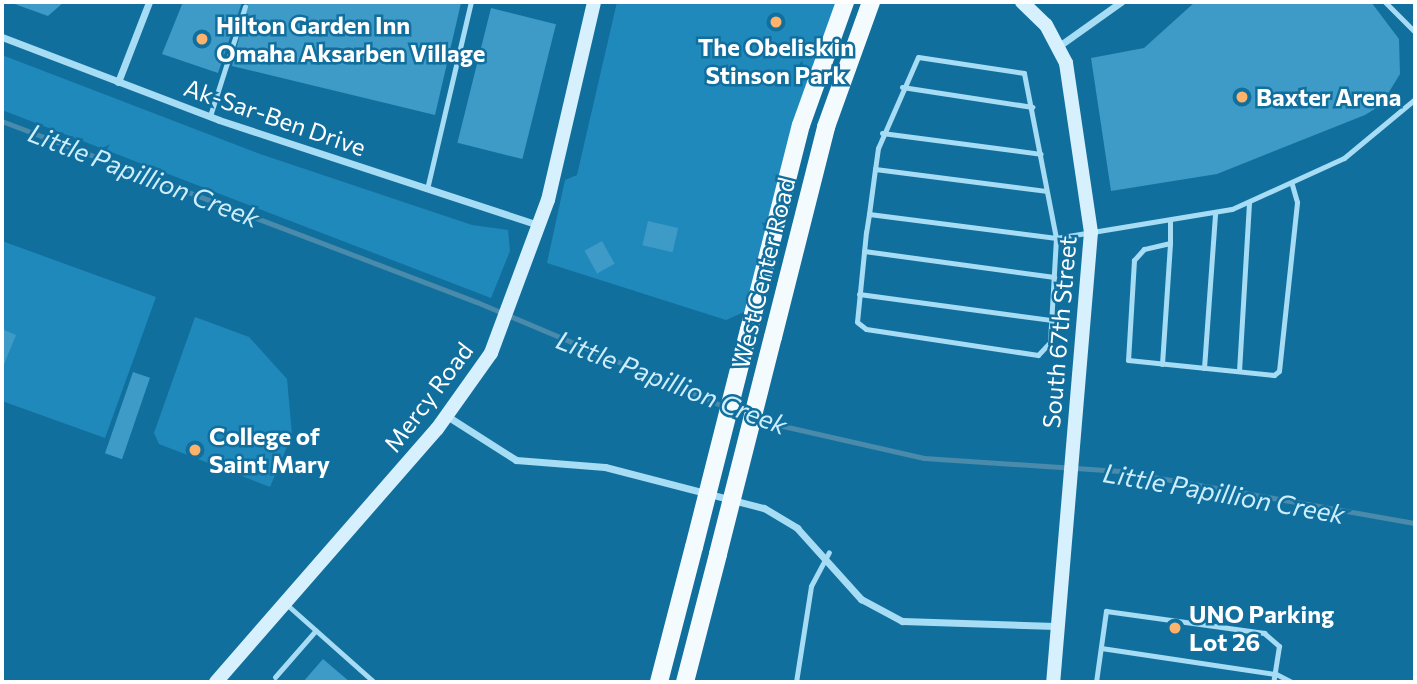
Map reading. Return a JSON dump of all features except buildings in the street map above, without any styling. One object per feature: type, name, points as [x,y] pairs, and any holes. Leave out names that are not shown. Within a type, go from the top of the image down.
[{"type":"main road","name":"Mercy Road","points":[[216,682],[447,416],[484,366],[528,265],[594,2]]},
{"type":"main road","name":"West Center Road","points":[[659,682],[801,125],[845,2]]},
{"type":"main road","name":"West Center Road","points":[[685,682],[826,127],[871,2]]},
{"type":"main road","points":[[1022,2],[1059,46]]},
{"type":"main road","name":"South 67th Street","points":[[1053,682],[1055,626],[1091,232],[1059,46]]},
{"type":"street","points":[[118,82],[149,2]]},
{"type":"street","points":[[1059,46],[1121,2]]},
{"type":"street","name":"Ak-Sar-Ben Drive","points":[[2,37],[210,116],[540,225]]},
{"type":"street","points":[[447,416],[516,460],[604,467],[764,508],[792,524],[826,554],[861,599],[907,622],[1055,626]]},
{"type":"lane","points":[[427,189],[471,2]]},
{"type":"lane","points":[[1385,2],[1415,32]]},
{"type":"lane","points":[[210,116],[246,6]]},
{"type":"lane","points":[[928,54],[1021,71],[1032,107],[1056,238],[1048,347],[1038,355],[859,327],[859,294],[875,169],[883,132],[902,87],[918,57],[928,54]]},
{"type":"lane","points":[[902,87],[1032,107]]},
{"type":"lane","points":[[869,214],[1056,238],[1170,222],[1250,202],[1292,185],[1344,158],[1415,99]]},
{"type":"lane","points":[[883,132],[1041,154]]},
{"type":"lane","points":[[875,169],[1046,191]]},
{"type":"lane","points":[[1170,243],[1136,253],[1125,355],[1162,364],[1279,372],[1297,202],[1292,185]]},
{"type":"lane","points":[[1239,371],[1250,202]]},
{"type":"lane","points":[[1204,368],[1215,212]]},
{"type":"lane","points":[[1162,364],[1170,222]]},
{"type":"lane","points":[[864,251],[1054,277]]},
{"type":"lane","points":[[859,294],[1052,320]]},
{"type":"lane","points":[[796,682],[811,586],[826,554]]},
{"type":"lane","points":[[285,603],[374,682]]},
{"type":"lane","points":[[1096,682],[1106,611],[1264,633],[1279,646],[1273,682]]},
{"type":"lane","points":[[275,677],[316,630]]},
{"type":"lane","points":[[1101,648],[1276,674],[1292,682]]},
{"type":"shaded area","points":[[617,2],[836,2],[798,107],[744,312],[726,320],[547,263],[565,180],[577,175]]},
{"type":"shaded area","points":[[2,55],[260,154],[472,225],[508,230],[510,251],[491,298],[2,110]]},
{"type":"shaded area","points":[[2,241],[156,297],[105,438],[2,401]]},
{"type":"shaded area","points":[[195,317],[249,337],[287,379],[292,435],[270,487],[159,444],[154,433]]},
{"type":"waterway","name":"Little Papillion Creek","points":[[2,121],[477,302],[726,407]]},
{"type":"waterway","name":"Little Papillion Creek","points":[[757,420],[924,458],[1120,471],[1415,523]]},
{"type":"place","name":"The Obelisk in Stinson Park","points":[[776,22]]},
{"type":"place","name":"Hilton Garden Inn Omaha Aksarben Village","points":[[202,39]]},
{"type":"place","name":"Baxter Arena","points":[[1242,97]]},
{"type":"place","name":"College of Saint Mary","points":[[195,450]]},
{"type":"place","name":"UNO Parking Lot 26","points":[[1175,628]]}]
